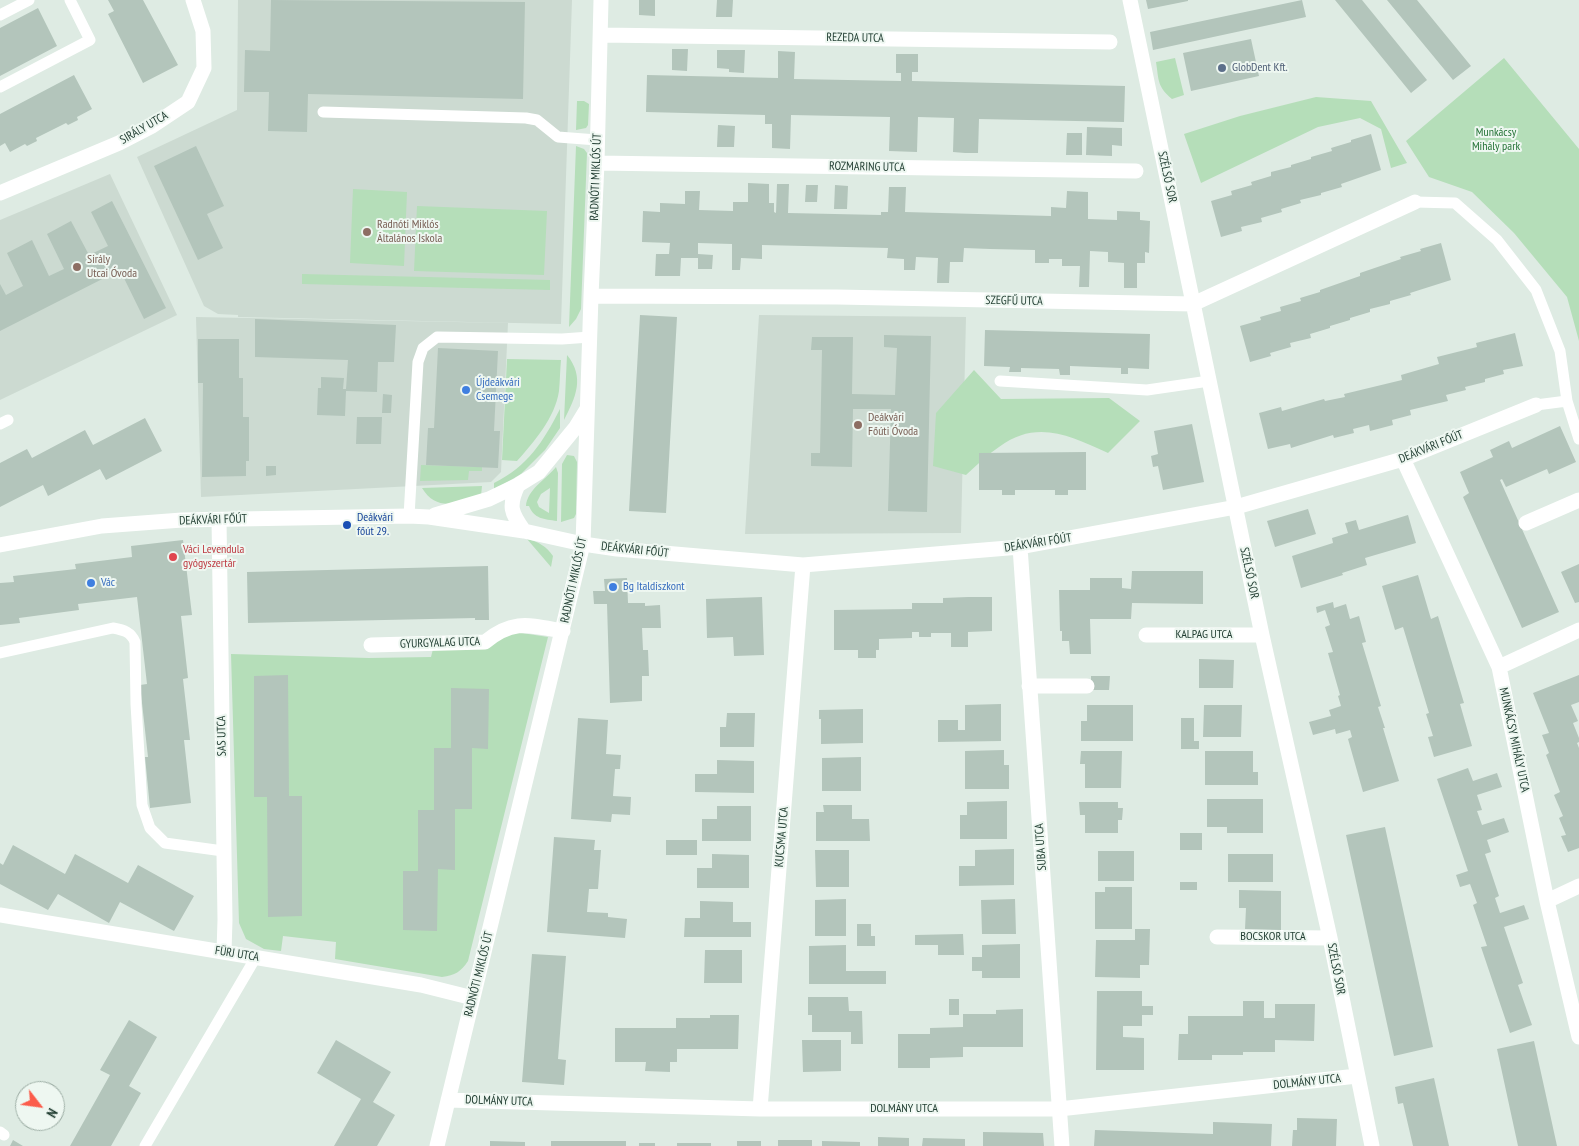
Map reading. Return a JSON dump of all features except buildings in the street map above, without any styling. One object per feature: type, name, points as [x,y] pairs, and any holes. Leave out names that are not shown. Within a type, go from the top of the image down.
[{"type":"street","name":"SIRÁLY UTCA","points":[[0,193],[119,143],[152,126],[188,102],[204,68],[203,31],[192,0]]},
{"type":"street","name":"RADNÓTI MIKLÓS ÚT","points":[[437,1146],[583,544],[601,0]]},
{"type":"street","name":"SZÉLSŐ SOR","points":[[1130,0],[1262,635],[1330,938],[1372,1146]]},
{"type":"street","name":"REZEDA UTCA","points":[[601,35],[1110,42]]},
{"type":"street","name":"ROZMARING UTCA","points":[[597,163],[1136,171]]},
{"type":"street","name":"SZEGFŰ UTCA","points":[[591,296],[847,297],[1193,304],[1415,202]]},
{"type":"street","name":"DEÁKVÁRI FŐÚT","points":[[0,545],[102,526],[219,520],[409,516],[429,517],[524,531],[583,544],[617,549],[803,565],[1020,547],[1236,507],[1403,459],[1536,405]]},
{"type":"street","name":"DEÁKVÁRI FŐÚT","points":[[429,517],[481,502],[518,485],[539,472],[576,427],[588,408]]},
{"type":"street","name":"MUNKÁCSY MIHÁLY UTCA","points":[[1403,459],[1499,666],[1547,900],[1579,1037]]},
{"type":"street","points":[[518,485],[511,498],[511,508],[514,518],[524,531]]},
{"type":"street","points":[[1526,523],[1579,500]]},
{"type":"street","name":"SAS UTCA","points":[[219,520],[223,851],[226,920],[224,952]]},
{"type":"street","name":"SUBA UTCA","points":[[1020,547],[1062,1146]]},
{"type":"street","name":"KUCSMA UTCA","points":[[760,1109],[803,565]]},
{"type":"street","name":"GYURGYALAG UTCA","points":[[371,644],[485,642],[497,633],[514,625],[563,631]]},
{"type":"street","points":[[1499,666],[1579,630]]},
{"type":"street","name":"KALPAG UTCA","points":[[1146,635],[1262,635]]},
{"type":"street","points":[[1029,686],[1087,686]]},
{"type":"street","points":[[1547,900],[1579,886]]},
{"type":"street","name":"FÜRJ UTCA","points":[[0,915],[421,984],[473,998]]},
{"type":"street","name":"BOCSKOR UTCA","points":[[1216,937],[1330,938]]},
{"type":"street","name":"DOLMÁNY UTCA","points":[[448,1100],[760,1109],[1059,1109],[1357,1076]]},
{"type":"lane","points":[[0,15],[29,0]]},
{"type":"lane","points":[[0,87],[90,40],[70,0]]},
{"type":"lane","points":[[322,112],[526,118],[537,120],[558,137],[597,140]]},
{"type":"lane","points":[[1415,202],[1455,203],[1497,240],[1536,290],[1560,351],[1567,401],[1579,439]]},
{"type":"lane","points":[[409,516],[418,362],[423,348],[437,337],[562,339],[590,337]]},
{"type":"lane","points":[[1000,381],[1148,390],[1209,381]]},
{"type":"lane","points":[[1536,405],[1567,401]]},
{"type":"lane","points":[[0,653],[113,628],[124,630],[133,636],[135,642],[136,704],[142,805],[150,828],[165,842],[223,851]]},
{"type":"lane","points":[[145,1146],[256,957]]},
{"type":"shaded area","name":"Radnóti Miklós Általános Iskola","points":[[238,0],[572,0],[561,324],[238,317],[238,315],[218,314],[204,306],[137,157],[237,110]]},
{"type":"shaded area","name":"Sirály Utcai Óvoda","points":[[110,174],[177,315],[0,400],[0,220]]},
{"type":"shaded area","name":"Deákvári Főúti Óvoda","points":[[759,315],[966,317],[961,533],[745,534]]},
{"type":"shaded area","points":[[196,317],[508,323],[501,472],[491,482],[201,497]]},
{"type":"green space","points":[[1175,58],[1184,95],[1172,99],[1161,87],[1156,62]]},
{"type":"green space","name":"Munkácsy Mihály park","points":[[1504,58],[1579,149],[1579,341],[1567,297],[1514,233],[1472,192],[1429,177],[1406,141]]},
{"type":"green space","points":[[1316,97],[1371,101],[1407,163],[1391,168],[1381,129],[1360,118],[1318,127],[1201,183],[1184,134],[1240,116]]},
{"type":"green space","points":[[577,101],[584,101],[589,104],[588,125],[586,128],[576,130]]},
{"type":"green space","points":[[576,146],[584,149],[587,153],[581,309],[569,327]]},
{"type":"green space","points":[[353,189],[407,192],[404,266],[350,263]]},
{"type":"green space","points":[[417,206],[547,211],[544,275],[414,271]]},
{"type":"green space","points":[[302,274],[550,280],[550,290],[302,284]]},
{"type":"green space","points":[[567,355],[576,371],[577,387],[564,420]]},
{"type":"green space","points":[[507,359],[561,360],[559,391],[553,411],[537,438],[517,461],[502,460]]},
{"type":"green space","points":[[974,370],[1001,399],[1109,398],[1140,421],[1108,453],[1067,436],[1040,432],[1013,439],[999,447],[966,475],[933,466],[936,413]]},
{"type":"green space","points":[[560,409],[560,428],[545,450],[521,474],[494,490],[494,483],[516,469],[533,452]]},
{"type":"green space","points":[[567,455],[574,456],[577,462],[576,514],[574,518],[561,522],[562,464]]},
{"type":"green space","points":[[421,465],[482,467],[482,471],[469,471],[468,480],[420,481]]},
{"type":"green space","points":[[556,467],[558,473],[557,521],[540,518],[534,514],[529,506],[526,506],[533,490]],"holes":[[[550,488],[549,513],[539,507],[537,502],[541,494]]]},
{"type":"green space","points":[[482,486],[481,496],[449,504],[434,501],[422,488]]},
{"type":"green space","points":[[527,539],[542,545],[548,550],[553,556],[551,567]]},
{"type":"green space","points":[[509,631],[548,637],[468,961],[463,968],[454,974],[442,977],[335,959],[336,942],[283,936],[281,951],[264,949],[246,939],[239,923],[231,654],[369,658],[431,657],[433,649]]},
{"type":"place","name":"GlobDent Kft.","points":[[1222,68]]},
{"type":"place","name":"Radnóti Miklós Általános Iskola","points":[[367,232]]},
{"type":"place","name":"Sirály Utcai Óvoda","points":[[77,267]]},
{"type":"place","name":"Újdeákvári Csemege","points":[[466,390]]},
{"type":"place","name":"Deákvári Főúti Óvoda","points":[[858,425]]},
{"type":"place","name":"Deákvári főút 29.","points":[[347,525]]},
{"type":"place","name":"Váci Levendula gyógyszertár","points":[[173,557]]},
{"type":"place","name":"Vác","points":[[91,583]]},
{"type":"place","name":"Bg Italdiszkont","points":[[613,587]]}]
